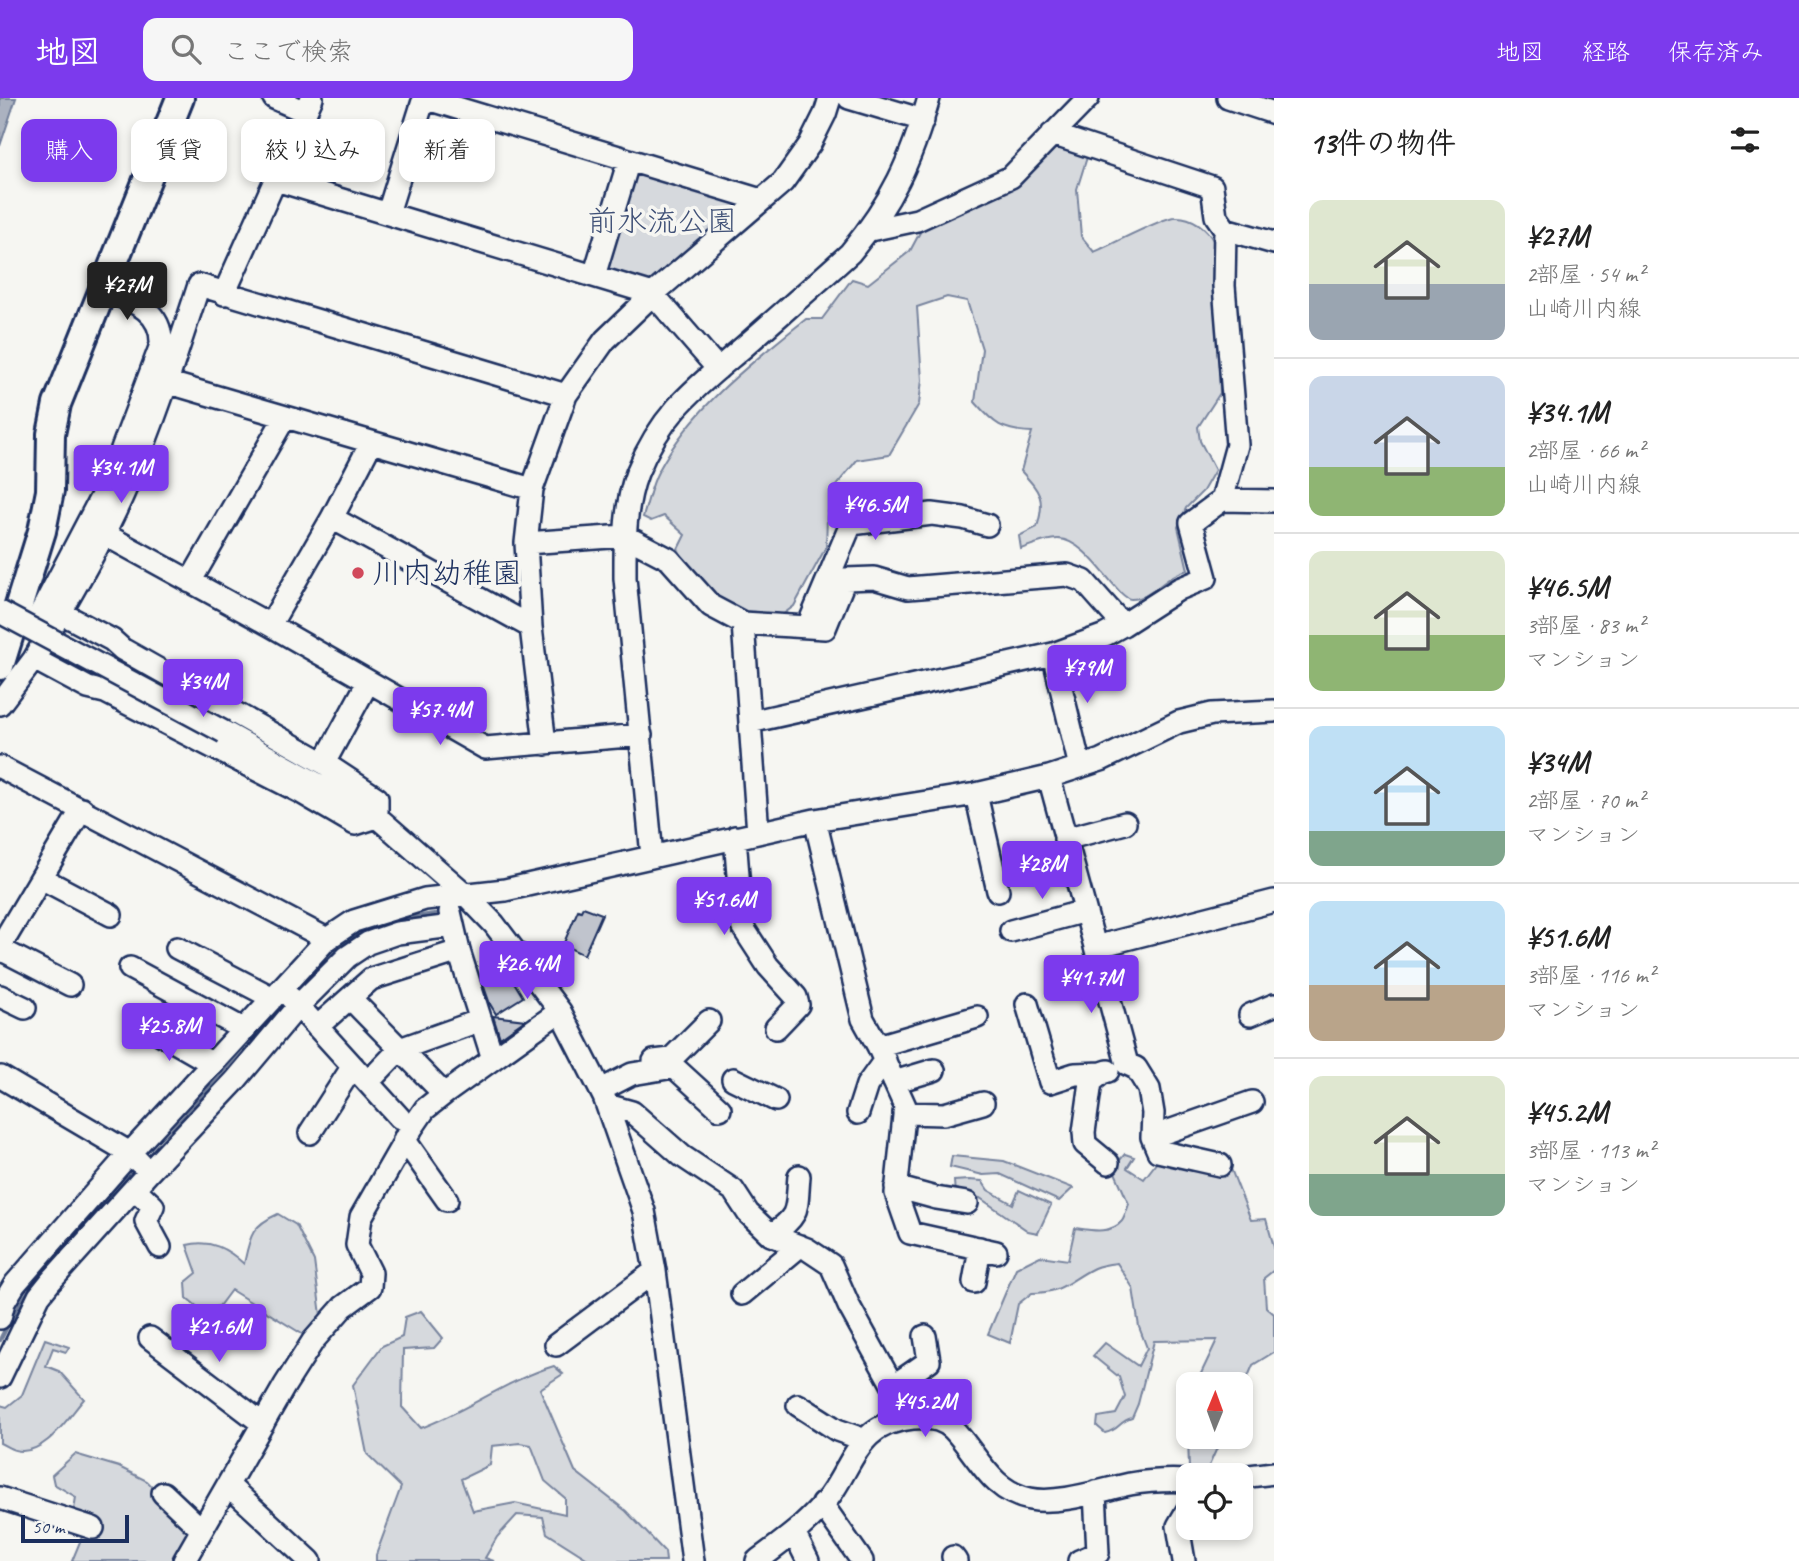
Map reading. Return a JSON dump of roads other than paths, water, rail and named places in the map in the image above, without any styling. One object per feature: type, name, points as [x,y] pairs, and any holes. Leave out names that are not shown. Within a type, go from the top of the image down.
[{"type":"main road","points":[[0,666],[42,531],[50,491],[51,433],[57,404],[180,98]]},
{"type":"street","points":[[274,98],[309,105]]},
{"type":"street","points":[[388,214],[424,98],[761,200]]},
{"type":"street","points":[[545,744],[531,627],[526,543],[532,489],[566,395],[605,341],[653,294],[783,182],[820,124],[830,98]]},
{"type":"street","points":[[849,98],[923,120]]},
{"type":"street","points":[[652,856],[625,578],[628,505],[636,475],[649,447],[690,392],[850,253],[870,230],[897,186],[913,152],[929,98]]},
{"type":"street","points":[[870,230],[917,220],[1011,177],[1088,98]]},
{"type":"street","points":[[1228,98],[1274,113]]},
{"type":"street","points":[[1052,134],[1212,187],[1216,216],[1226,229],[1274,243]]},
{"type":"street","points":[[594,276],[629,160]]},
{"type":"street","points":[[224,294],[275,182]]},
{"type":"street","points":[[283,182],[653,294],[718,369]]},
{"type":"street","points":[[750,722],[1053,653],[1105,635],[1179,589],[1206,578],[1191,523],[1222,499],[1237,445],[1224,286],[1226,229]]},
{"type":"street","points":[[0,704],[34,659],[61,613],[129,482],[199,285],[566,395]]},
{"type":"street","points":[[32,629],[111,478],[158,357],[162,335],[155,316],[145,308],[102,289]]},
{"type":"street","points":[[166,382],[532,489]]},
{"type":"street","points":[[190,582],[285,416]]},
{"type":"street","points":[[270,625],[332,518],[371,443]]},
{"type":"street","points":[[1222,499],[1274,501]]},
{"type":"street","points":[[808,626],[850,524],[932,514],[987,525]]},
{"type":"street","points":[[332,518],[531,627]]},
{"type":"street","points":[[104,534],[485,748],[641,735]]},
{"type":"street","points":[[526,543],[625,536],[668,559],[711,606],[743,623],[825,628],[845,579],[874,578],[908,587],[1067,575],[1084,581],[1123,625]]},
{"type":"street","points":[[0,612],[377,817],[457,895],[494,924],[560,1011],[601,1091],[643,1211],[655,1271],[693,1561]]},
{"type":"street","points":[[61,613],[324,763],[377,798],[377,817]]},
{"type":"street","points":[[743,623],[758,833]]},
{"type":"street","points":[[1053,653],[1080,767]]},
{"type":"street","points":[[34,659],[88,688],[105,692],[302,793],[355,824],[377,817]]},
{"type":"street","points":[[324,763],[368,681]]},
{"type":"street","points":[[6,1295],[130,1153],[327,939],[354,921],[425,899],[520,887],[815,820],[976,794],[1049,777],[1101,760],[1179,722],[1212,714],[1274,710]]},
{"type":"street","points":[[0,767],[327,939]]},
{"type":"street","points":[[1049,777],[1126,1064]]},
{"type":"street","points":[[976,794],[998,891]]},
{"type":"street","points":[[70,985],[0,948],[82,809]]},
{"type":"street","points":[[815,820],[863,1019],[905,1106],[896,1187],[901,1231],[988,1250],[974,1282]]},
{"type":"street","points":[[1065,839],[1125,823]]},
{"type":"street","points":[[735,837],[742,926],[768,966],[796,997],[798,1005],[776,1028]]},
{"type":"street","points":[[41,878],[111,915]]},
{"type":"street","points":[[457,895],[452,926],[493,1059]]},
{"type":"street","points":[[1095,947],[1274,901]]},
{"type":"street","points":[[1011,931],[1085,911]]},
{"type":"street","points":[[0,1377],[39,1296],[149,1172],[235,1081],[298,1006],[347,957],[368,943],[397,933],[452,926]]},
{"type":"street","points":[[177,948],[278,994],[298,1006],[400,1118]]},
{"type":"street","points":[[317,1027],[371,979],[459,951]]},
{"type":"street","points":[[130,968],[245,1030]]},
{"type":"street","points":[[0,996],[25,1008]]},
{"type":"street","points":[[350,998],[443,1094]]},
{"type":"street","points":[[1027,1003],[1050,1082],[1075,1074],[1102,1073],[1126,1064],[1136,1068],[1149,1089],[1153,1112],[1152,1137],[1158,1151],[1220,1165]]},
{"type":"street","points":[[1250,1015],[1274,1005]]},
{"type":"street","points":[[184,1561],[313,1341],[343,1307],[370,1287],[371,1273],[357,1245],[361,1217],[404,1139],[425,1109],[443,1094],[560,1011]]},
{"type":"street","points":[[858,1113],[881,1053],[977,1017]]},
{"type":"street","points":[[374,1075],[400,1049],[481,1020]]},
{"type":"street","points":[[601,1091],[628,1064],[671,1059],[709,1021]]},
{"type":"street","points":[[145,1025],[213,1064]]},
{"type":"street","points":[[310,1133],[353,1066]]},
{"type":"street","points":[[601,1091],[632,1074],[674,1067],[716,1105],[736,1075],[776,1100]]},
{"type":"street","points":[[894,1082],[934,1070]]},
{"type":"street","points":[[1102,1073],[1091,1082],[1084,1132],[1085,1144],[1108,1163]]},
{"type":"street","points":[[1,1077],[130,1153],[149,1172]]},
{"type":"street","points":[[601,1091],[632,1112],[682,1156],[733,1191],[748,1213],[771,1235],[800,1246],[831,1265],[849,1306],[893,1386],[905,1419]]},
{"type":"street","points":[[1152,1137],[1252,1102]]},
{"type":"street","points":[[904,1113],[944,1114],[983,1103]]},
{"type":"street","points":[[404,1139],[447,1200]]},
{"type":"street","points":[[771,1235],[789,1222],[796,1212],[799,1176]]},
{"type":"street","points":[[896,1187],[967,1203]]},
{"type":"street","points":[[135,1189],[153,1206],[146,1221],[160,1247]]},
{"type":"street","points":[[741,1294],[800,1246]]},
{"type":"street","points":[[556,1345],[655,1271]]},
{"type":"street","points":[[6,1295],[39,1296]]},
{"type":"street","points":[[893,1386],[929,1361],[925,1336]]},
{"type":"street","points":[[150,1338],[263,1424]]},
{"type":"street","points":[[798,1405],[837,1430],[865,1440]]},
{"type":"street","points":[[757,1561],[794,1533],[829,1498],[860,1444],[879,1429],[905,1419],[923,1417],[938,1420],[951,1427],[994,1481],[1020,1497],[1045,1500],[1134,1483],[1176,1481]]},
{"type":"street","points":[[1253,1476],[1274,1473]]},
{"type":"street","points":[[228,1485],[310,1561]]},
{"type":"street","points":[[1079,1561],[1098,1553],[1095,1492]]},
{"type":"street","points":[[163,1493],[202,1530]]},
{"type":"street","points":[[0,1498],[93,1528]]},
{"type":"street","points":[[822,1504],[862,1561]]},
{"type":"street","points":[[794,1533],[808,1561]]},
{"type":"street","points":[[1180,1540],[1184,1561]]},
{"type":"waterway","points":[[298,992],[330,956],[358,935],[395,921],[436,914]]},
{"type":"waterway","points":[[145,1160],[280,1011]]},
{"type":"waterway","points":[[0,1340],[44,1271],[136,1169]]},
{"type":"place","name":"川内幼稚園","points":[[358,573]]},
{"type":"park label","name":"前水流公園","points":[[662,221]]}]
